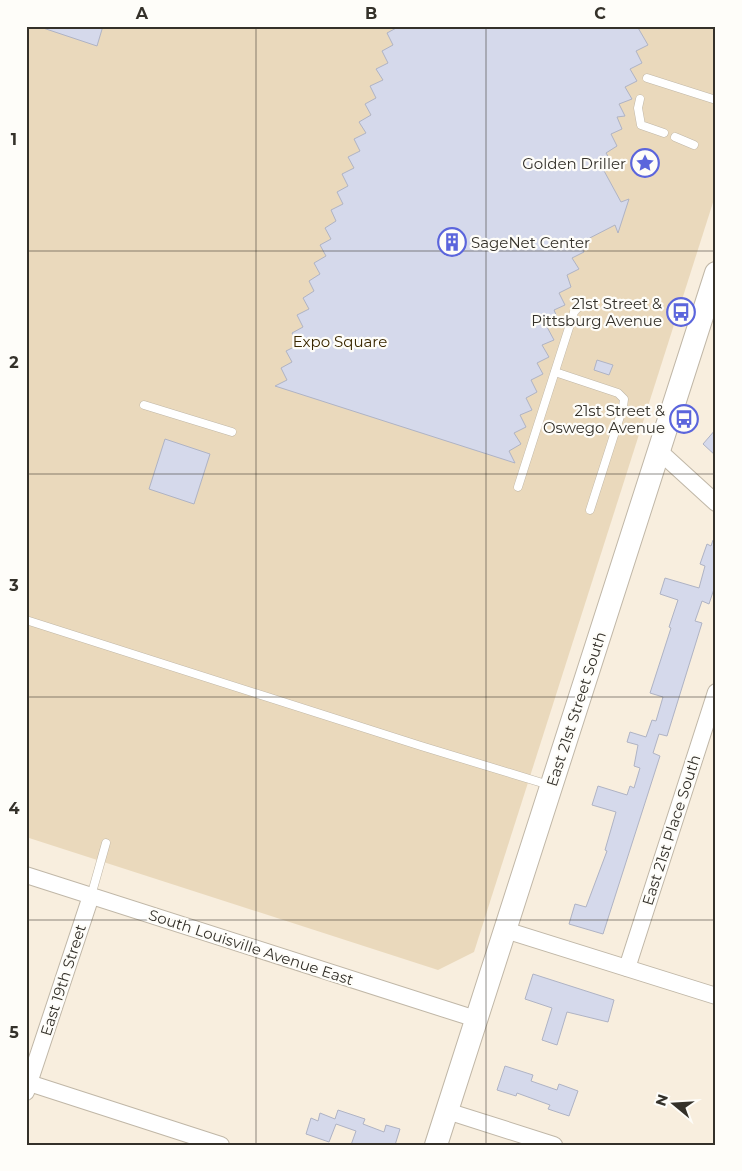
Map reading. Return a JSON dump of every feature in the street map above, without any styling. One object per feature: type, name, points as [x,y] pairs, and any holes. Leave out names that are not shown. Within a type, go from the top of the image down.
[{"type":"main road","name":"East 21st Street South","points":[[436,1145],[716,273]]},
{"type":"street","points":[[659,451],[716,503]]},
{"type":"street","name":"East 21st Place South","points":[[627,968],[716,692]]},
{"type":"street","name":"South Louisville Avenue East","points":[[26,874],[476,1019]]},
{"type":"street","name":"East 19th Street","points":[[27,1086],[91,896]]},
{"type":"street","points":[[505,930],[716,996]]},
{"type":"street","points":[[27,1086],[221,1145]]},
{"type":"street","points":[[447,1111],[554,1145]]},
{"type":"lane","points":[[647,78],[716,100]]},
{"type":"lane","points":[[640,99],[638,108],[641,125],[664,133]]},
{"type":"lane","points":[[675,138],[694,144]]},
{"type":"lane","points":[[518,487],[574,312],[581,304]]},
{"type":"lane","points":[[555,372],[618,393],[624,399],[590,510]]},
{"type":"lane","points":[[144,405],[232,432]]},
{"type":"lane","points":[[26,620],[412,744],[551,786]]},
{"type":"lane","points":[[91,896],[106,842]]},
{"type":"green space","name":"Expo Square","points":[[26,26],[716,26],[716,193],[474,952],[438,970],[26,837]]},
{"type":"building","points":[[43,26],[103,26],[97,46],[43,28]]},
{"type":"building","name":"SageNet Center","points":[[400,26],[637,26],[648,45],[636,51],[642,63],[630,69],[637,81],[625,87],[632,99],[619,104],[625,116],[617,117],[622,129],[611,134],[617,146],[606,153],[613,164],[603,169],[621,202],[629,199],[618,233],[615,225],[580,243],[584,252],[572,258],[579,269],[567,275],[571,287],[559,293],[565,305],[554,310],[559,322],[547,327],[554,340],[542,345],[549,357],[537,363],[543,374],[531,380],[537,392],[526,398],[532,410],[520,415],[526,427],[514,433],[521,444],[509,451],[515,463],[275,386],[287,380],[281,368],[292,362],[286,351],[298,345],[292,333],[303,327],[297,315],[309,309],[303,298],[314,291],[309,281],[320,274],[314,263],[326,256],[320,245],[331,239],[325,228],[336,221],[331,210],[343,204],[337,192],[348,186],[342,174],[354,168],[348,157],[360,151],[354,139],[366,133],[359,122],[371,115],[365,104],[376,98],[370,86],[383,80],[376,69],[388,63],[382,51],[393,45],[387,33]]},
{"type":"building","points":[[597,360],[613,365],[609,375],[594,370]]},
{"type":"building","points":[[716,429],[716,456],[703,444]]},
{"type":"building","points":[[165,439],[210,454],[194,504],[149,489]]},
{"type":"building","points":[[713,540],[716,541],[716,583],[709,604],[702,601],[695,621],[702,623],[667,736],[659,734],[653,753],[660,756],[603,934],[569,924],[575,904],[586,907],[607,851],[605,850],[616,812],[592,805],[598,786],[627,795],[630,786],[634,788],[640,768],[634,766],[638,745],[627,742],[630,732],[646,737],[652,720],[656,721],[663,697],[650,693],[678,600],[660,594],[665,578],[699,588],[705,566],[700,564],[707,544],[711,546]]},
{"type":"building","points":[[533,974],[614,1000],[608,1022],[567,1012],[557,1045],[542,1040],[552,1008],[525,999]]},
{"type":"building","points":[[505,1066],[533,1075],[531,1081],[557,1090],[559,1084],[578,1091],[569,1116],[548,1109],[550,1105],[517,1093],[516,1096],[497,1090]]},
{"type":"building","points":[[338,1110],[365,1119],[363,1124],[384,1132],[386,1125],[400,1129],[395,1145],[351,1145],[356,1131],[336,1124],[329,1142],[306,1134],[311,1118],[318,1121],[320,1113],[335,1119]]},
{"type":"place","name":"Golden Driller","points":[[645,163]]},
{"type":"place","name":"SageNet Center","points":[[452,242]]},
{"type":"place","name":"21st Street & Pittsburg Avenue","points":[[681,312]]},
{"type":"place","name":"21st Street & Oswego Avenue","points":[[684,419]]}]
